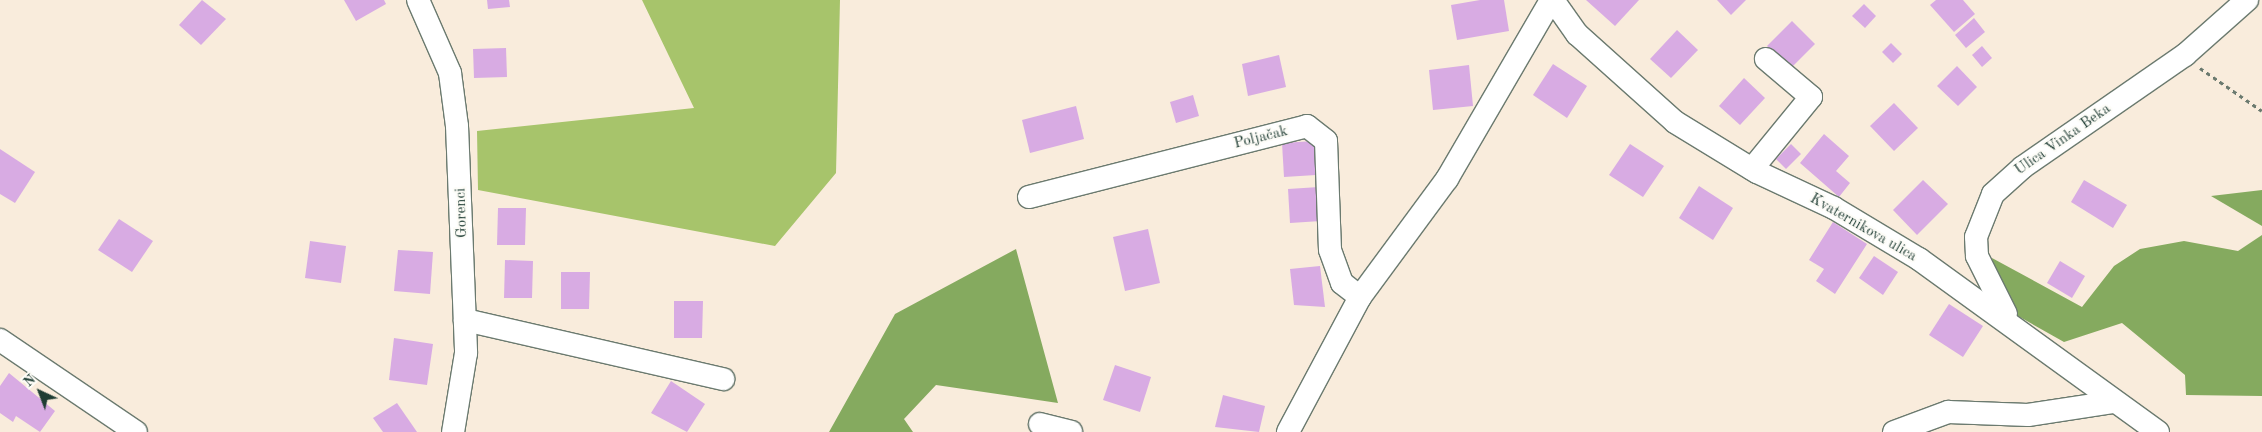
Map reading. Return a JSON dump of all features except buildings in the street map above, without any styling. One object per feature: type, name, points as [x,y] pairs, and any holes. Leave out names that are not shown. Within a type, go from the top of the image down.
[{"type":"street","name":"Gorenci","points":[[418,0],[450,73],[459,158],[465,320],[464,370],[453,432]]},
{"type":"street","points":[[1288,432],[1360,297],[1447,179],[1552,0]]},
{"type":"street","name":"Kvaternikova ulica","points":[[1552,0],[1577,34],[1682,127],[1752,169],[1875,232],[2013,323],[2114,402],[2158,432]]},
{"type":"street","name":"Ulica Vinka Beka","points":[[2013,323],[1977,256],[1976,237],[1993,194],[2030,162],[2184,55],[2247,0]]},
{"type":"street","points":[[1752,169],[1811,97],[1766,59]]},
{"type":"street","name":"Poljačak","points":[[1029,197],[1307,126],[1326,141],[1330,250],[1342,283],[1360,297]]},
{"type":"street","points":[[465,320],[723,379]]},
{"type":"street","points":[[0,340],[136,432]]},
{"type":"street","points":[[1894,432],[1948,412],[2028,415],[2114,402]]},
{"type":"street","points":[[1040,424],[1071,432]]},
{"type":"path","points":[[2184,55],[2262,111]]},
{"type":"green space","points":[[642,0],[840,0],[836,173],[775,246],[478,190],[477,131],[694,108]]},
{"type":"green space","points":[[2262,190],[2262,226],[2211,196]]},
{"type":"green space","points":[[2262,235],[2262,396],[2186,395],[2185,375],[2122,323],[2064,342],[2018,316],[1994,277],[1992,258],[2082,307],[2114,266],[2140,249],[2184,241],[2238,251]]},
{"type":"green space","points":[[1016,249],[1058,403],[936,385],[904,419],[913,432],[829,432],[895,314]]}]
